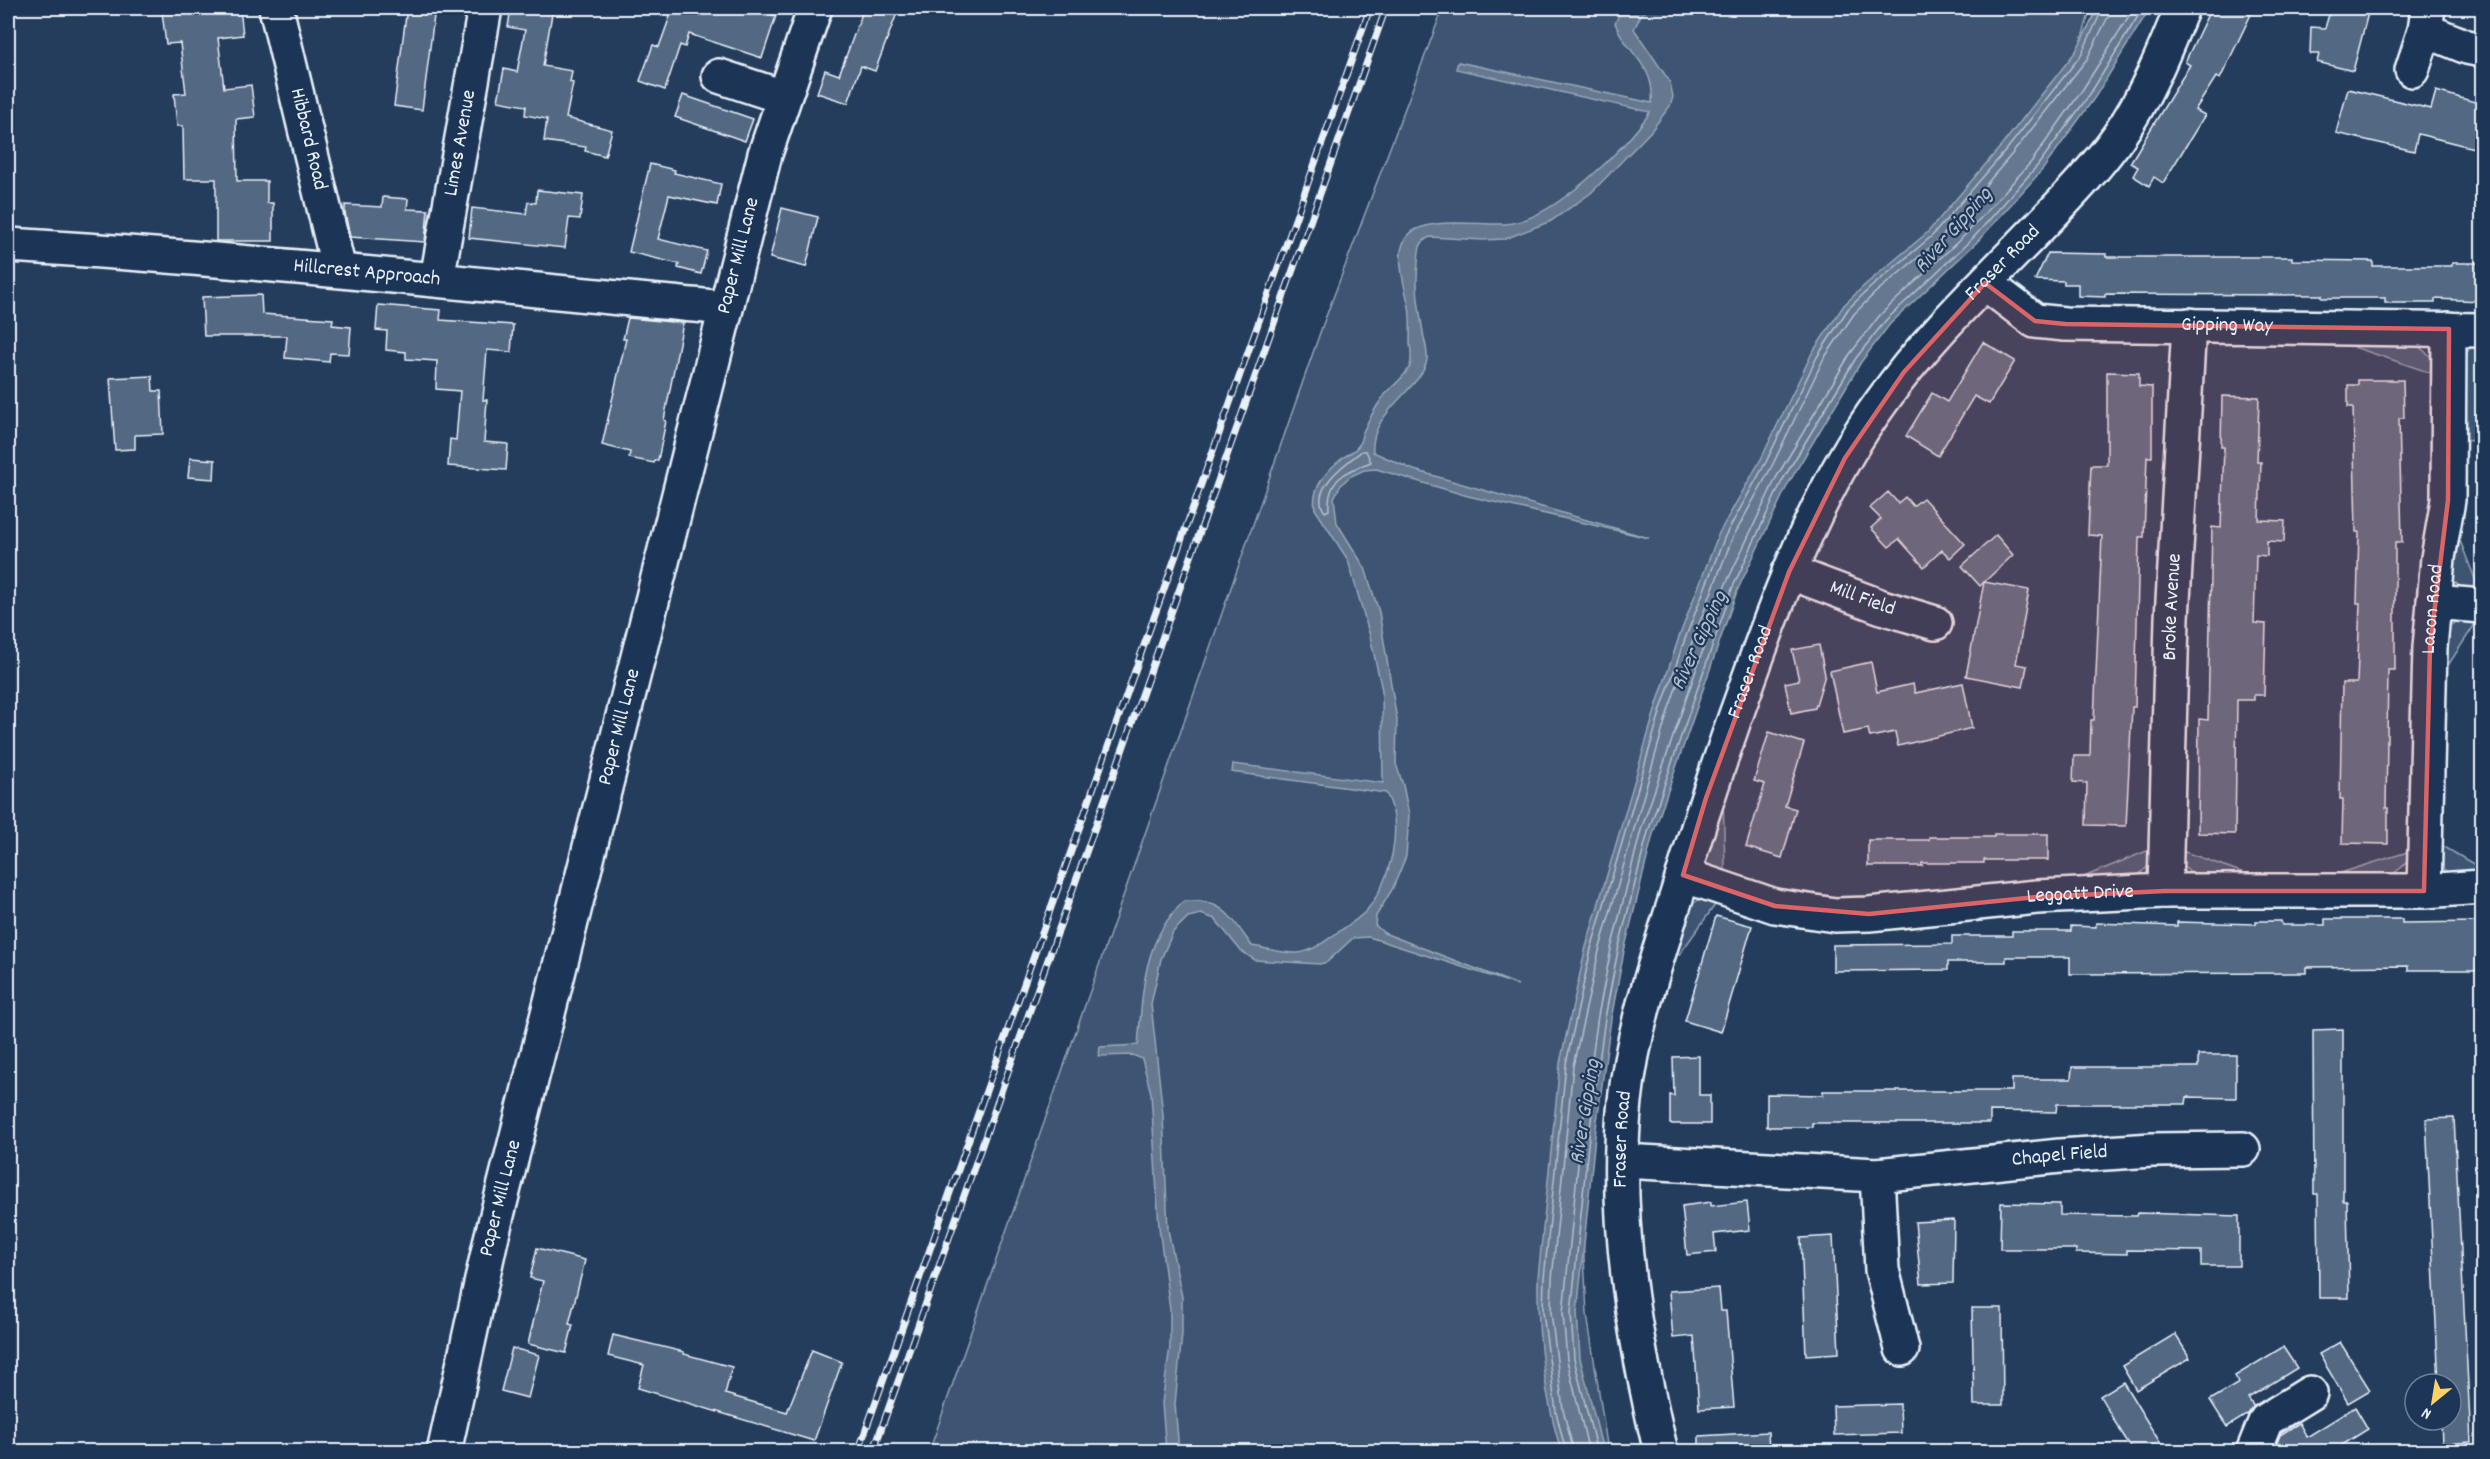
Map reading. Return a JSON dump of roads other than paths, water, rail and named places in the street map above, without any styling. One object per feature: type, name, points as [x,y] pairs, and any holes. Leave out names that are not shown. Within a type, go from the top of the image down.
[{"type":"street","name":"Hibbard Road","points":[[276,8],[339,270]]},
{"type":"street","name":"Limes Avenue","points":[[437,279],[485,8]]},
{"type":"street","name":"Paper Mill Lane","points":[[444,1452],[491,1239],[765,154],[815,8]]},
{"type":"street","name":"Fraser Road","points":[[1662,1452],[1635,1326],[1626,1240],[1623,1161],[1625,1101],[1631,1062],[1648,995],[1706,798],[1789,572],[1845,458],[1880,402],[1917,356],[2085,179],[2116,140],[2153,75],[2182,8]]},
{"type":"street","points":[[2412,70],[2427,19],[2468,47],[2482,50]]},
{"type":"street","points":[[719,76],[783,97]]},
{"type":"street","name":"Hillcrest Approach","points":[[8,245],[158,254],[726,308]]},
{"type":"street","name":"Gipping Way","points":[[1985,283],[2035,321],[2065,324],[2482,330]]},
{"type":"street","name":"Broke Avenue","points":[[2165,891],[2172,618],[2189,325]]},
{"type":"street","name":"Lacon Road","points":[[2424,891],[2430,647],[2438,558],[2448,500],[2449,329]]},
{"type":"street","name":"Mill Field","points":[[1789,572],[1882,607],[1935,623]]},
{"type":"street","points":[[2434,602],[2482,606]]},
{"type":"street","name":"Leggatt Drive","points":[[1683,875],[1774,906],[1802,912],[1835,915],[1869,914],[2037,897],[2165,891],[2424,891],[2482,887]]},
{"type":"street","name":"Chapel Field","points":[[1623,1161],[1877,1175],[2060,1156],[2152,1150],[2243,1149]]},
{"type":"street","points":[[1877,1175],[1882,1270],[1902,1348]]},
{"type":"street","points":[[2253,1452],[2266,1420],[2310,1393]]},
{"type":"water","points":[[1628,8],[1650,8],[1641,15],[1634,29],[1670,82],[1673,97],[1670,106],[1651,131],[1591,193],[1551,221],[1505,239],[1430,237],[1423,241],[1419,251],[1417,289],[1427,359],[1417,380],[1379,425],[1374,438],[1373,452],[1414,470],[1649,538],[1468,496],[1376,469],[1364,470],[1349,477],[1340,486],[1334,498],[1337,523],[1365,568],[1379,612],[1397,720],[1396,764],[1409,815],[1406,856],[1393,888],[1376,916],[1375,925],[1384,933],[1518,985],[1369,937],[1353,938],[1327,962],[1320,964],[1255,960],[1241,951],[1215,919],[1201,914],[1188,917],[1173,932],[1161,959],[1151,1004],[1163,1115],[1168,1230],[1182,1297],[1182,1334],[1175,1404],[1179,1451],[1166,1451],[1162,1403],[1170,1347],[1170,1310],[1159,1227],[1151,1093],[1142,1059],[1133,1055],[1099,1056],[1100,1047],[1138,1045],[1144,986],[1152,950],[1170,916],[1184,901],[1197,901],[1217,906],[1232,918],[1252,946],[1297,953],[1317,947],[1326,941],[1360,917],[1375,898],[1388,869],[1394,837],[1392,807],[1386,793],[1232,772],[1233,764],[1383,783],[1382,690],[1370,636],[1348,560],[1315,509],[1314,501],[1318,486],[1338,462],[1358,447],[1362,434],[1380,401],[1410,366],[1410,311],[1401,265],[1403,245],[1407,236],[1424,226],[1459,223],[1505,224],[1523,220],[1543,211],[1586,181],[1606,163],[1650,112],[1456,69],[1458,62],[1652,103],[1652,89],[1645,68],[1626,44],[1615,23],[1620,13]]},
{"type":"water","name":"River Gipping","points":[[2098,8],[2150,8],[2095,97],[2043,169],[1977,242],[1890,324],[1861,362],[1788,484],[1737,591],[1653,834],[1624,951],[1611,1019],[1595,1136],[1577,1313],[1580,1358],[1603,1451],[1561,1451],[1546,1387],[1538,1300],[1538,1278],[1560,1063],[1586,947],[1656,707],[1679,637],[1719,533],[1761,459],[1812,353],[1844,305],[1928,232],[2002,145],[2076,51]]},
{"type":"railway","points":[[858,1452],[1370,8]]},
{"type":"railway","points":[[873,1452],[1386,8]]}]
